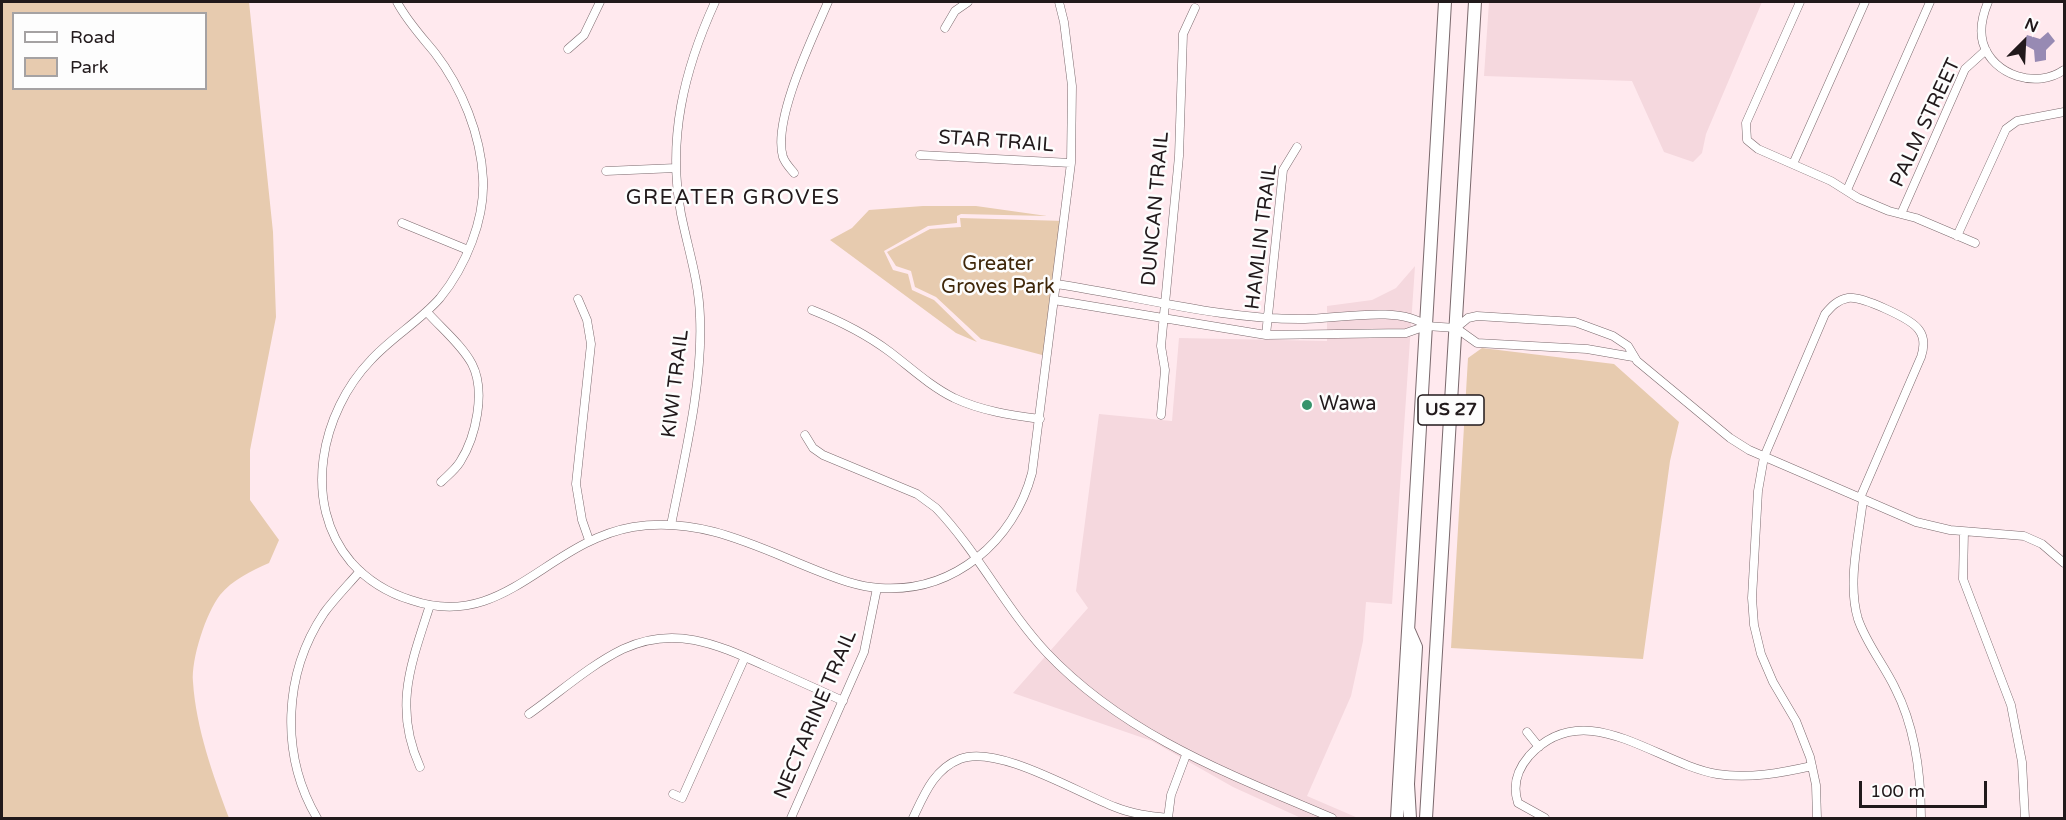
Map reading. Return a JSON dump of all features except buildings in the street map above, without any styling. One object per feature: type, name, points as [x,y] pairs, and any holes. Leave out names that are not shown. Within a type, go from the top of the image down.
[{"type":"highway","name":"US 27","points":[[1397,819],[1445,2]]},
{"type":"highway","name":"US 27","points":[[1426,819],[1475,2]]},
{"type":"highway","points":[[1408,630],[1414,638],[1416,647],[1408,784],[1410,819]]},
{"type":"street","points":[[397,2],[414,30],[435,54],[452,80],[475,134],[481,160],[483,190],[468,250],[444,293],[427,312],[383,347],[354,380],[328,435],[322,468],[325,508],[341,548],[360,571],[396,595],[429,605],[462,607],[502,595],[555,559],[589,540],[633,527],[671,525],[729,535],[837,578],[877,588],[903,587],[931,582],[975,560],[1011,525],[1021,508],[1032,473],[1071,163],[1072,86],[1064,22],[1059,2]]},
{"type":"street","points":[[568,49],[584,35],[600,2]]},
{"type":"street","name":"KIWI TRAIL","points":[[671,525],[698,369],[700,319],[694,262],[681,216],[676,168],[676,135],[683,87],[694,51],[715,2]]},
{"type":"street","points":[[794,172],[783,156],[782,134],[785,117],[805,55],[828,2]]},
{"type":"street","points":[[945,28],[955,11],[968,2]]},
{"type":"street","points":[[1800,2],[1745,131],[1747,140],[1753,146],[1875,205],[1916,218],[1975,243]]},
{"type":"street","points":[[1793,164],[1865,2]]},
{"type":"street","points":[[1847,190],[1930,2]]},
{"type":"street","points":[[1988,2],[1982,32],[1986,50],[1996,64],[2022,78],[2042,79],[2064,70]]},
{"type":"street","name":"DUNCAN TRAIL","points":[[1161,415],[1165,370],[1161,346],[1179,156],[1183,34],[1195,8]]},
{"type":"street","name":"PALM STREET","points":[[1901,214],[1965,69],[1986,50]]},
{"type":"street","points":[[1957,236],[2006,129],[2017,121],[2064,112]]},
{"type":"street","name":"HAMLIN TRAIL","points":[[1266,335],[1282,175],[1285,164],[1296,147]]},
{"type":"street","name":"STAR TRAIL","points":[[920,155],[1071,163]]},
{"type":"street","points":[[606,171],[676,168]]},
{"type":"street","points":[[402,223],[468,250]]},
{"type":"street","points":[[1056,284],[1268,318],[1407,316],[1426,326]]},
{"type":"street","points":[[1817,819],[1812,766],[1796,721],[1765,664],[1754,625],[1752,598],[1758,491],[1764,457],[1825,314],[1832,306],[1845,298],[1864,300],[1909,320],[1919,329],[1923,343],[1921,357],[1862,499],[1856,570],[1856,607],[1863,630],[1902,704],[1917,761],[1921,819]]},
{"type":"street","points":[[578,299],[587,320],[591,344],[576,484],[582,520],[589,540]]},
{"type":"street","points":[[1054,300],[1266,335],[1406,333],[1426,326],[1456,328],[1477,343],[1587,349],[1633,357]]},
{"type":"street","points":[[812,310],[835,319],[871,339],[924,379],[954,398],[993,412],[1040,419]]},
{"type":"street","points":[[427,312],[468,357],[478,385],[477,409],[465,452],[454,470],[441,482]]},
{"type":"street","points":[[1456,328],[1468,318],[1477,316],[1575,322],[1594,328],[1624,342],[1633,357],[1730,438],[1764,457],[1916,522],[1964,532],[1998,532],[2034,539],[2051,550],[2064,563]]},
{"type":"street","points":[[805,435],[813,448],[823,455],[917,494],[930,503],[942,514],[1036,640],[1069,675],[1112,711],[1186,755],[1332,819]]},
{"type":"street","points":[[1964,532],[1963,579],[2011,705],[2022,762],[2025,819]]},
{"type":"street","points":[[317,819],[303,791],[294,759],[291,722],[294,690],[315,630],[334,600],[360,571]]},
{"type":"street","name":"NECTARINE TRAIL","points":[[791,819],[870,634],[877,588]]},
{"type":"street","points":[[420,767],[408,735],[405,700],[411,663],[429,605]]},
{"type":"street","points":[[529,714],[614,654],[652,639],[675,637],[700,640],[843,700]]},
{"type":"street","points":[[673,794],[682,798],[745,657]]},
{"type":"street","points":[[1545,819],[1521,807],[1515,788],[1521,767],[1539,747],[1565,734],[1596,731],[1619,737],[1691,768],[1716,774],[1765,775],[1812,766]]},
{"type":"street","points":[[1527,732],[1539,747]]},
{"type":"street","points":[[914,819],[927,787],[936,776],[961,759],[977,756],[1008,761],[1124,811],[1168,818],[1171,795],[1186,755]]},
{"type":"shaded area","points":[[1489,2],[1762,2],[1706,134],[1702,153],[1693,162],[1664,152],[1632,81],[1484,76]]},
{"type":"shaded area","points":[[2048,32],[2055,41],[2046,50],[2046,60],[2035,62],[2034,50],[2023,44],[2027,35],[2040,39]]},
{"type":"shaded area","points":[[1415,266],[1392,604],[1366,602],[1363,641],[1351,696],[1307,796],[1358,818],[1301,818],[1233,787],[1152,741],[1013,693],[1088,608],[1076,591],[1099,414],[1172,421],[1179,338],[1327,341],[1327,306],[1372,300],[1396,288]]},
{"type":"green space","points":[[2,2],[249,2],[273,232],[276,317],[250,450],[250,500],[279,540],[269,563],[236,580],[220,595],[205,624],[194,661],[193,682],[201,734],[229,818],[2,818]]},
{"type":"green space","points":[[923,206],[976,206],[1047,216],[961,214],[957,216],[957,223],[928,226],[884,251],[893,270],[908,274],[912,290],[934,300],[977,342],[956,333],[830,240],[852,228],[869,210]]},
{"type":"green space","name":"Greater Groves Park","points":[[960,218],[1065,221],[1046,356],[981,339],[936,297],[915,287],[911,271],[896,266],[887,252],[930,229],[961,227]]},
{"type":"green space","points":[[1482,348],[1614,364],[1679,422],[1670,461],[1643,659],[1451,648],[1468,358]]},
{"type":"place","name":"Wawa","points":[[1307,405]]},
{"type":"district","name":"GREATER GROVES","points":[[733,198]]}]
